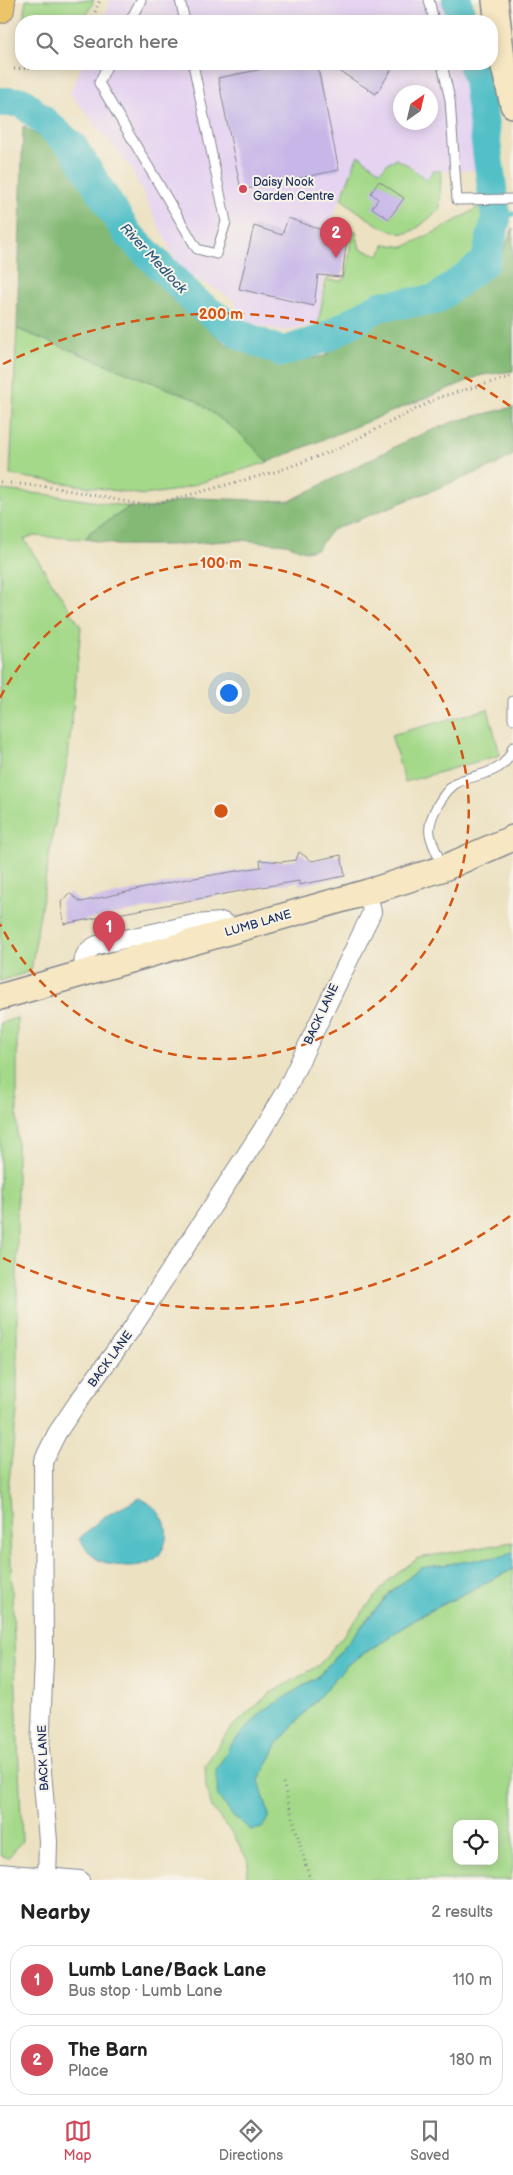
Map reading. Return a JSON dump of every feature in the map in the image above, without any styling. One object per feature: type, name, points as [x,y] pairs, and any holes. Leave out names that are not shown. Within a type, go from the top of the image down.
[{"type":"highway","points":[[0,9],[1,0]]},
{"type":"street","points":[[495,0],[497,15]]},
{"type":"street","points":[[498,25],[502,58],[513,106]]},
{"type":"street","name":"LUMB LANE","points":[[0,997],[368,892],[444,868],[513,838]]},
{"type":"street","name":"BACK LANE","points":[[47,1878],[48,1840],[40,1750],[44,1660],[43,1460],[57,1433],[133,1327],[261,1132],[287,1088],[372,912],[368,892]]},
{"type":"street","points":[[0,1873],[80,1880]]},
{"type":"lane","points":[[133,15],[141,0]]},
{"type":"lane","points":[[180,0],[184,15]]},
{"type":"lane","points":[[429,0],[433,15]]},
{"type":"lane","points":[[105,70],[99,83],[198,249],[216,254],[226,222],[194,70]]},
{"type":"lane","points":[[443,70],[450,100],[457,200],[513,199]]},
{"type":"lane","points":[[513,701],[513,719]]},
{"type":"lane","points":[[444,868],[430,836],[430,827],[444,794],[453,784],[503,766],[510,756],[513,747]]},
{"type":"path","points":[[94,15],[100,0]]},
{"type":"path","points":[[0,482],[57,488],[148,506],[278,471],[335,450],[440,397],[513,376]]},
{"type":"path","points":[[283,1783],[310,1880]]},
{"type":"shaded area","points":[[111,0],[445,0],[449,15],[105,15]]},
{"type":"shaded area","name":"Daisy Nook Garden Centre","points":[[80,70],[461,70],[484,170],[433,171],[425,179],[408,165],[389,162],[380,172],[358,155],[330,224],[318,324],[281,331],[242,320],[233,299],[180,269],[130,167],[70,93]]},
{"type":"green space","points":[[26,0],[94,0],[87,15],[24,15]]},
{"type":"green space","points":[[23,126],[67,156],[114,235],[169,296],[226,344],[278,365],[325,356],[381,317],[436,312],[493,273],[513,228],[513,371],[482,375],[268,462],[239,433],[194,399],[17,329]]},
{"type":"green space","points":[[358,155],[380,171],[389,162],[396,159],[408,165],[425,179],[433,171],[441,171],[440,209],[412,231],[404,233],[386,229],[366,217],[341,199]]},
{"type":"green space","points":[[483,205],[490,205],[487,228],[473,262],[433,289],[408,292],[369,306],[319,335],[318,324],[326,280],[341,281],[346,278],[351,239],[345,236],[347,229],[356,231],[360,249],[379,255],[385,244],[404,247]]},
{"type":"green space","points":[[17,329],[194,399],[239,433],[268,462],[177,490],[144,495],[10,475]]},
{"type":"green space","points":[[513,407],[513,455],[494,466],[332,530],[317,549],[305,551],[286,544],[240,540],[170,545],[117,545],[86,539],[90,532],[130,507],[150,508],[192,498],[290,501],[408,440],[455,421]]},
{"type":"green space","points":[[0,490],[51,495],[130,507],[90,532],[86,539],[32,536],[24,539],[81,627],[68,758],[52,838],[31,971],[0,981]]},
{"type":"green space","points":[[488,709],[500,755],[405,782],[391,735]]},
{"type":"green space","points":[[17,1018],[17,1414],[8,1489],[22,1841],[8,1858],[0,1855],[0,1023]]},
{"type":"green space","points":[[513,1542],[513,1552],[505,1556],[421,1568],[391,1591],[319,1676],[263,1711],[230,1746],[269,1816],[259,1780],[278,1743],[347,1665],[419,1617],[513,1569],[513,1868],[510,1880],[246,1880],[249,1863],[235,1837],[212,1808],[206,1787],[205,1765],[230,1729],[269,1694],[318,1666],[389,1580],[418,1558]]},
{"type":"water","points":[[140,1498],[155,1508],[164,1522],[166,1538],[159,1555],[147,1563],[130,1566],[111,1564],[94,1557],[79,1539],[102,1518]]},
{"type":"water","points":[[513,1552],[513,1569],[419,1616],[347,1665],[278,1743],[259,1780],[269,1816],[262,1828],[251,1830],[232,1815],[218,1796],[216,1771],[230,1746],[263,1711],[319,1676],[391,1592],[421,1568],[504,1556]]},
{"type":"building","points":[[258,70],[318,70],[339,170],[241,190],[218,78]]},
{"type":"building","points":[[338,70],[391,70],[376,94]]},
{"type":"building","points":[[379,181],[404,198],[389,219],[372,208],[378,199],[371,193]]},
{"type":"building","points":[[288,218],[347,239],[342,277],[318,275],[314,306],[239,289],[254,226],[282,235]]},
{"type":"building","points":[[299,852],[312,861],[341,855],[345,876],[299,885],[299,881],[262,887],[64,924],[61,902],[69,893],[81,902],[182,880],[261,867],[260,860],[281,862],[296,860]]},
{"type":"waterway","name":"River Medlock","points":[[457,0],[461,15]]},
{"type":"waterway","name":"River Medlock","points":[[0,102],[22,102],[73,147],[127,233],[196,302],[243,336],[282,352],[325,338],[380,306],[435,300],[485,262],[496,219],[478,81],[475,70]]},
{"type":"waterway","points":[[496,219],[513,214]]},
{"type":"place","name":"Daisy Nook Garden Centre","points":[[243,189]]},
{"type":"place","name":"The Barn","points":[[336,258]]},
{"type":"place","name":"Lumb Lane/Back Lane","points":[[109,952]]}]
